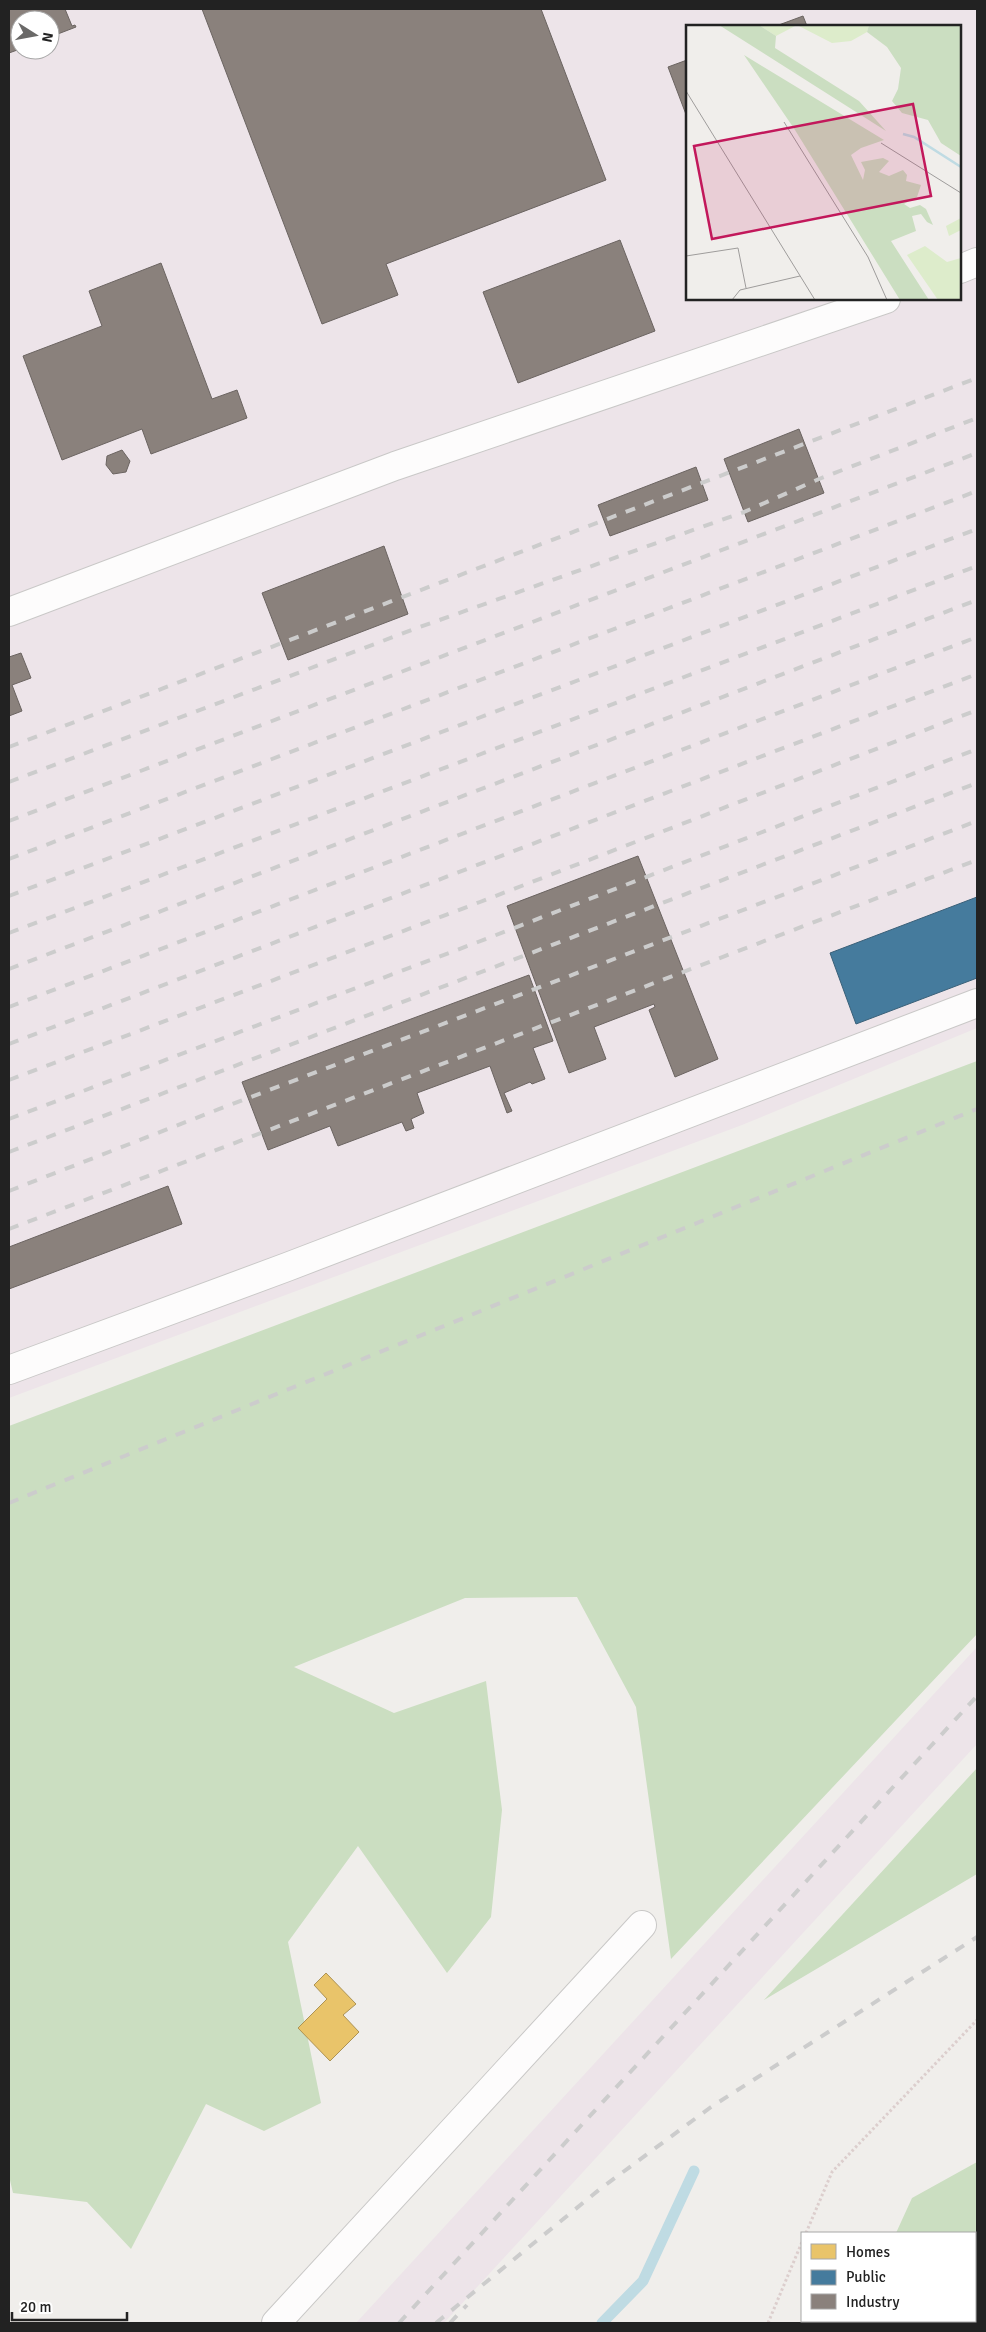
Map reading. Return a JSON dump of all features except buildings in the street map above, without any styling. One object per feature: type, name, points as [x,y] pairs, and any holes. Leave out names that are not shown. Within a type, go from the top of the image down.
[{"type":"street","points":[[961,269],[977,262]]},
{"type":"street","points":[[9,612],[395,466],[883,300]]},
{"type":"street","points":[[9,1370],[287,1267],[977,1003]]},
{"type":"street","points":[[276,2323],[642,1925]]},
{"type":"path","points":[[806,2232],[832,2172],[977,2020]]},
{"type":"path","points":[[768,2323],[801,2244]]},
{"type":"shaded area","points":[[9,9],[977,9],[977,1028],[742,1125],[9,1398]]},
{"type":"shaded area","points":[[977,1647],[977,1744],[444,2323],[356,2323]]},
{"type":"green space","points":[[977,1061],[977,1634],[671,1959],[636,1707],[577,1597],[465,1598],[294,1667],[394,1713],[486,1681],[502,1810],[491,1917],[447,1973],[358,1846],[288,1942],[321,2103],[264,2131],[206,2104],[131,2249],[87,2202],[13,2193],[9,2176],[9,1426]]},
{"type":"green space","points":[[977,1768],[977,1874],[764,2000]]},
{"type":"green space","points":[[977,2162],[977,2323],[853,2323],[976,2322],[976,2232],[896,2232],[912,2198]]},
{"type":"waterway","points":[[602,2323],[643,2281],[694,2171]]},
{"type":"railway","points":[[9,747],[977,378]]},
{"type":"railway","points":[[9,782],[417,628],[744,512],[819,479],[977,418]]},
{"type":"railway","points":[[9,821],[977,453]]},
{"type":"railway","points":[[9,859],[977,491]]},
{"type":"railway","points":[[9,896],[977,529]]},
{"type":"railway","points":[[9,933],[977,566]]},
{"type":"railway","points":[[9,969],[977,600]]},
{"type":"railway","points":[[9,1007],[977,637]]},
{"type":"railway","points":[[9,1044],[977,674]]},
{"type":"railway","points":[[9,1080],[480,902],[977,710]]},
{"type":"railway","points":[[9,1119],[478,942],[977,749]]},
{"type":"railway","points":[[9,1152],[977,783]]},
{"type":"railway","points":[[9,1191],[214,1111],[977,821]]},
{"type":"railway","points":[[9,1229],[977,860]]},
{"type":"railway","points":[[9,1503],[977,1109]]},
{"type":"railway","points":[[399,2323],[977,1696]]},
{"type":"railway","points":[[436,2323],[600,2189],[711,2107],[977,1937]]},
{"type":"railway","points":[[450,2323],[467,2305]]}]
